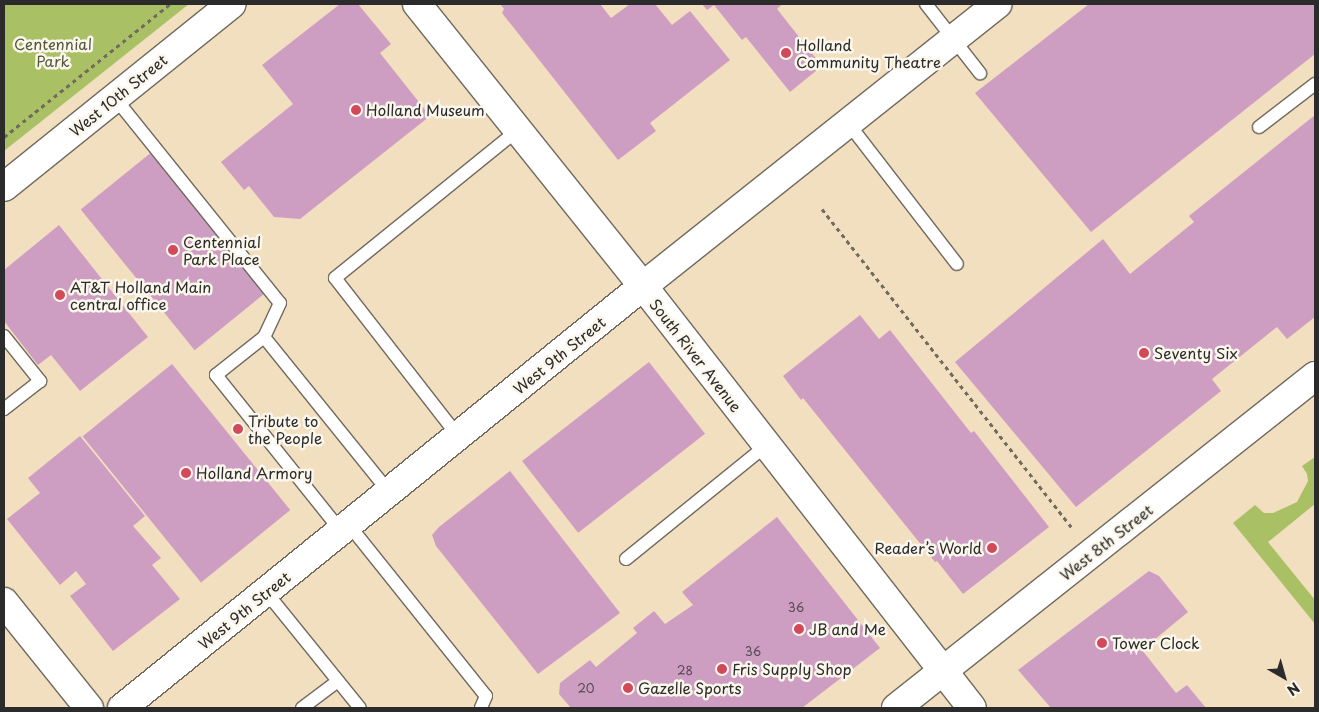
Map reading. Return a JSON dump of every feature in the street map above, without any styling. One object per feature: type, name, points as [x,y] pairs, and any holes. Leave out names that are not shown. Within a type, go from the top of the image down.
[{"type":"main road","name":"West 10th Street","points":[[4,187],[232,4]]},
{"type":"main road","name":"South River Avenue","points":[[417,4],[643,286],[972,708]]},
{"type":"main road","name":"West 9th Street","points":[[122,708],[643,286],[998,4]]},
{"type":"main road","name":"West 8th Street","points":[[896,708],[1315,376]]},
{"type":"main road","points":[[4,602],[89,708]]},
{"type":"lane","points":[[926,4],[980,73]]},
{"type":"lane","points":[[1259,127],[1315,84]]},
{"type":"lane","points":[[115,98],[280,303],[264,337],[216,375],[486,696],[481,708]]},
{"type":"lane","points":[[848,123],[957,264]]},
{"type":"lane","points":[[458,436],[335,278],[518,130]]},
{"type":"lane","points":[[4,336],[40,381],[4,409]]},
{"type":"lane","points":[[264,337],[389,492]]},
{"type":"lane","points":[[626,558],[767,445]]},
{"type":"lane","points":[[266,592],[360,708]]},
{"type":"lane","points":[[302,708],[338,681]]},
{"type":"path","points":[[4,137],[170,4]]},
{"type":"path","points":[[822,209],[1092,553]]},
{"type":"green space","name":"Centennial Park","points":[[4,4],[189,4],[4,151]]},
{"type":"green space","points":[[1315,457],[1315,504],[1268,542],[1315,600],[1315,624],[1233,523],[1255,505],[1264,513],[1273,513],[1297,502],[1308,481],[1307,474],[1302,466]]},
{"type":"building","name":"Holland Museum","points":[[340,4],[358,4],[391,44],[380,53],[430,116],[300,219],[274,217],[249,186],[244,190],[221,162],[293,104],[262,65]]},
{"type":"building","points":[[500,4],[600,4],[611,18],[630,4],[655,4],[672,25],[690,11],[730,60],[650,123],[656,131],[618,160],[502,13],[504,9]]},
{"type":"building","name":"Holland Community Theatre","points":[[702,4],[782,4],[777,9],[822,66],[790,92],[746,37],[742,40],[714,5],[707,10]]},
{"type":"building","points":[[1089,4],[1315,4],[1315,54],[1091,232],[975,93]]},
{"type":"building","points":[[1315,115],[1315,317],[1287,339],[1277,327],[1212,379],[1221,391],[1076,507],[955,362],[1103,239],[1130,274],[1194,222],[1189,216]]},
{"type":"building","name":"Centennial Park Place","points":[[153,151],[267,292],[195,350],[81,210]]},
{"type":"building","name":"AT&T Holland Main central office","points":[[59,225],[148,337],[80,391],[51,355],[38,365],[4,321],[4,270]]},
{"type":"building","points":[[860,315],[879,339],[890,330],[971,433],[974,431],[1049,527],[963,594],[783,376]]},
{"type":"building","points":[[649,362],[705,434],[578,533],[522,461]]},
{"type":"building","name":"Holland Armory","points":[[172,364],[290,510],[201,582],[83,436]]},
{"type":"building","points":[[80,436],[145,516],[133,526],[161,558],[152,565],[180,599],[113,651],[70,596],[86,584],[76,571],[60,585],[7,519],[40,493],[28,478]]},
{"type":"building","points":[[510,471],[620,613],[538,674],[436,546],[432,535],[439,527]]},
{"type":"building","points":[[777,517],[880,648],[802,708],[571,708],[559,694],[560,683],[590,660],[596,667],[637,633],[633,628],[654,611],[665,624],[693,605],[682,592]]},
{"type":"building","name":"Tower Clock","points":[[1149,571],[1159,576],[1188,612],[1142,650],[1176,693],[1187,685],[1206,708],[1051,708],[1018,670]]},
{"type":"place","name":"Holland Community Theatre","points":[[786,53]]},
{"type":"place","name":"Holland Museum","points":[[356,110]]},
{"type":"place","name":"Centennial Park Place","points":[[173,250]]},
{"type":"place","name":"AT&T Holland Main central office","points":[[60,295]]},
{"type":"place","name":"Seventy Six","points":[[1144,353]]},
{"type":"place","name":"Tribute to the People","points":[[238,429]]},
{"type":"place","name":"Holland Armory","points":[[186,473]]},
{"type":"place","name":"Reader’s World","points":[[992,548]]},
{"type":"place","name":"JB and Me","points":[[799,629]]},
{"type":"place","name":"Tower Clock","points":[[1102,643]]},
{"type":"place","name":"Fris Supply Shop","points":[[722,669]]},
{"type":"place","name":"Gazelle Sports","points":[[628,688]]}]
